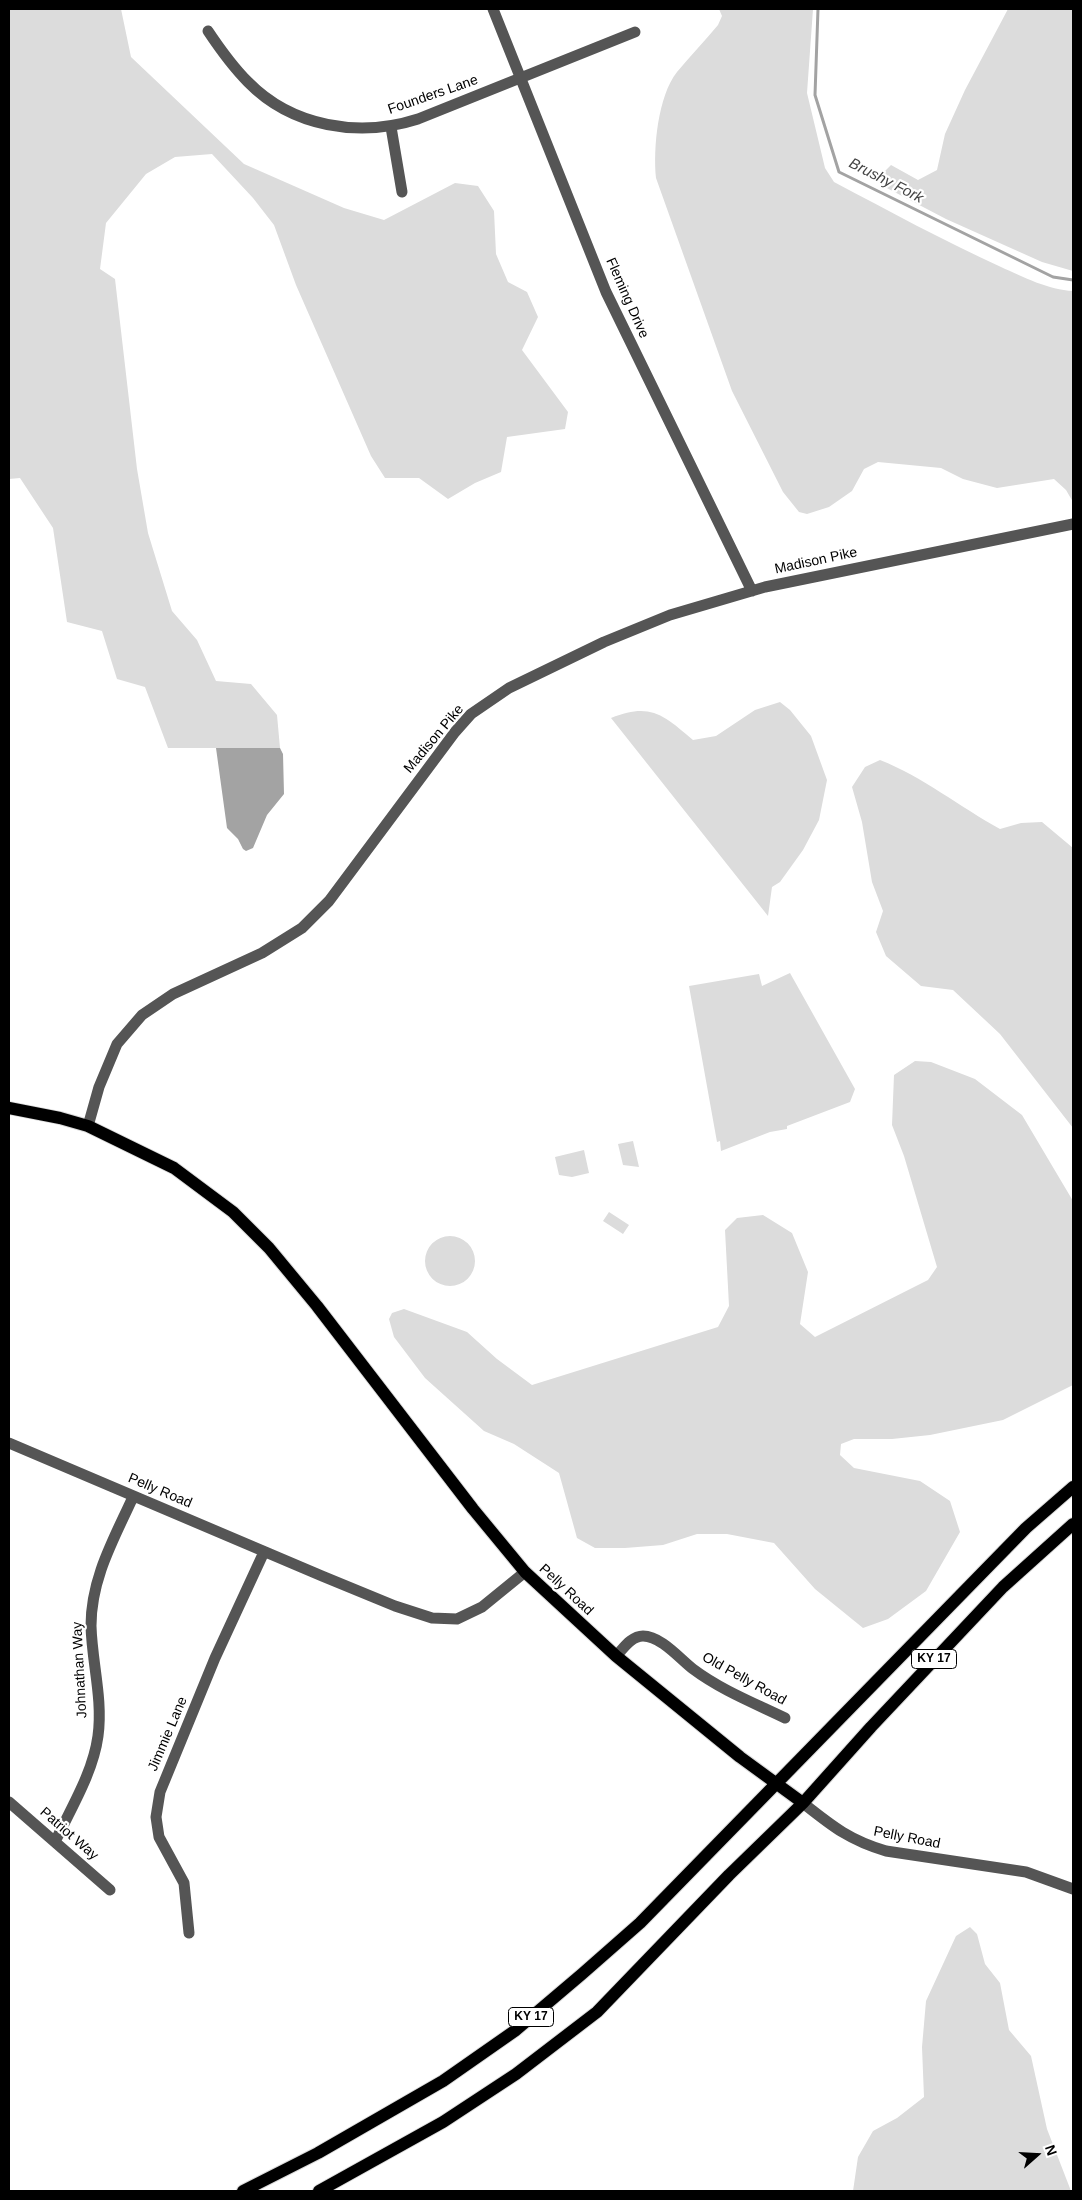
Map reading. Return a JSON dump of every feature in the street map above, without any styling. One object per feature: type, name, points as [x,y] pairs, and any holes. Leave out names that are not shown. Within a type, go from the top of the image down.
[{"type":"main road","points":[[9,1108],[60,1118],[88,1126],[174,1168],[233,1212],[317,1306],[466,1501],[525,1572]]},
{"type":"main road","name":"KY 17","points":[[243,2191],[318,2152],[443,2080],[516,2030],[640,1923],[1013,1541],[1054,1502],[1073,1487]]},
{"type":"main road","name":"KY 17","points":[[319,2191],[443,2122],[516,2074],[597,2012],[803,1803],[871,1727],[1003,1587],[1073,1524]]},
{"type":"main road","name":"Pelly Road","points":[[525,1572],[616,1656],[776,1785],[803,1803]]},
{"type":"street","name":"Fleming Drive","points":[[493,9],[606,292],[752,591]]},
{"type":"street","name":"Founders Lane","points":[[208,31],[234,67],[249,83],[279,106],[300,117],[339,127],[366,129],[391,126],[418,119],[635,32]]},
{"type":"street","points":[[391,126],[402,192]]},
{"type":"street","name":"Madison Pike","points":[[88,1126],[99,1087],[117,1044],[142,1015],[172,994],[262,953],[302,928],[329,901],[417,781],[471,714],[509,688],[604,642],[670,615],[752,591],[1073,524]]},
{"type":"street","name":"Pelly Road","points":[[9,1443],[264,1552],[395,1606],[432,1618],[457,1619],[482,1607],[525,1572]]},
{"type":"street","name":"Johnathan Way","points":[[55,1842],[94,1756],[100,1707],[91,1627],[94,1597],[102,1564],[133,1497]]},
{"type":"street","name":"Jimmie Lane","points":[[189,1933],[184,1883],[159,1837],[156,1817],[160,1792],[215,1658],[264,1552]]},
{"type":"street","name":"Old Pelly Road","points":[[616,1656],[634,1638],[643,1636],[658,1641],[716,1684],[785,1718]]},
{"type":"street","name":"Patriot Way","points":[[9,1802],[110,1890]]},
{"type":"street","name":"Pelly Road","points":[[803,1803],[841,1833],[863,1844],[886,1851],[1026,1872],[1073,1889]]},
{"type":"shaded area","points":[[9,9],[121,9],[131,57],[244,164],[344,208],[384,220],[455,183],[478,186],[494,211],[496,254],[508,282],[527,292],[538,317],[522,350],[568,412],[565,429],[507,437],[501,472],[475,483],[448,499],[419,478],[385,478],[371,456],[296,285],[274,225],[253,198],[212,154],[175,157],[146,174],[106,223],[100,269],[115,279],[137,469],[148,533],[172,611],[197,640],[216,681],[251,684],[277,715],[280,748],[168,748],[145,687],[117,679],[102,631],[67,622],[53,528],[20,478],[9,479]]},
{"type":"shaded area","points":[[719,9],[813,9],[807,93],[825,168],[834,182],[1009,271],[1045,286],[1073,291],[1073,502],[1066,490],[1054,479],[997,488],[963,479],[941,468],[878,462],[864,469],[852,491],[829,507],[807,514],[799,512],[783,492],[732,391],[656,178],[656,138],[665,94],[677,72],[718,25],[722,16]]},
{"type":"shaded area","points":[[1008,9],[1073,9],[1073,271],[1042,262],[946,219],[883,186],[879,177],[891,165],[918,180],[937,170],[945,134],[965,90]]},
{"type":"shaded area","points":[[780,702],[790,710],[811,736],[827,780],[819,820],[803,850],[780,882],[772,887],[768,916],[611,718],[625,713],[646,711],[665,718],[693,740],[716,736],[755,710]]},
{"type":"shaded area","points":[[216,748],[280,748],[283,754],[284,794],[267,815],[253,848],[246,851],[227,828]]},
{"type":"shaded area","points":[[880,760],[911,775],[1000,829],[1021,823],[1042,822],[1073,848],[1073,1128],[1000,1034],[953,990],[921,986],[886,956],[876,932],[883,911],[872,882],[862,822],[852,787],[865,767]]},
{"type":"shaded area","points":[[790,973],[855,1089],[850,1102],[787,1126],[787,1129],[770,1132],[721,1151],[720,1141],[717,1142],[689,986],[759,974],[762,986]]},
{"type":"shaded area","points":[[915,1061],[931,1062],[975,1079],[1022,1115],[1073,1201],[1073,1385],[1003,1420],[930,1435],[892,1439],[854,1439],[841,1444],[840,1455],[854,1468],[920,1481],[950,1501],[960,1532],[926,1591],[888,1619],[863,1628],[815,1589],[774,1543],[727,1534],[697,1534],[663,1545],[595,1548],[577,1538],[559,1473],[514,1444],[484,1431],[425,1378],[394,1337],[389,1319],[392,1313],[404,1309],[467,1332],[497,1359],[532,1385],[718,1327],[729,1306],[725,1230],[737,1218],[763,1215],[792,1233],[808,1272],[800,1324],[815,1337],[928,1280],[937,1267],[904,1156],[892,1125],[894,1075]]},
{"type":"shaded area","points":[[633,1141],[639,1167],[623,1165],[618,1144]]},
{"type":"shaded area","points":[[584,1150],[589,1173],[572,1177],[559,1175],[555,1157]]},
{"type":"shaded area","points":[[609,1212],[629,1225],[623,1234],[603,1221]]},
{"type":"shaded area","points":[[445,1236],[455,1236],[468,1243],[475,1256],[475,1266],[468,1279],[455,1286],[445,1286],[436,1282],[429,1275],[425,1266],[425,1256],[429,1247],[436,1240]]},
{"type":"shaded area","points":[[970,1927],[977,1934],[985,1964],[1000,1983],[1009,2030],[1031,2056],[1047,2129],[1071,2191],[853,2191],[858,2157],[873,2131],[897,2118],[924,2097],[922,2047],[926,2001],[956,1936]]},
{"type":"waterway","name":"Brushy Fork","points":[[818,9],[815,95],[839,172],[1053,277],[1073,280]]}]
